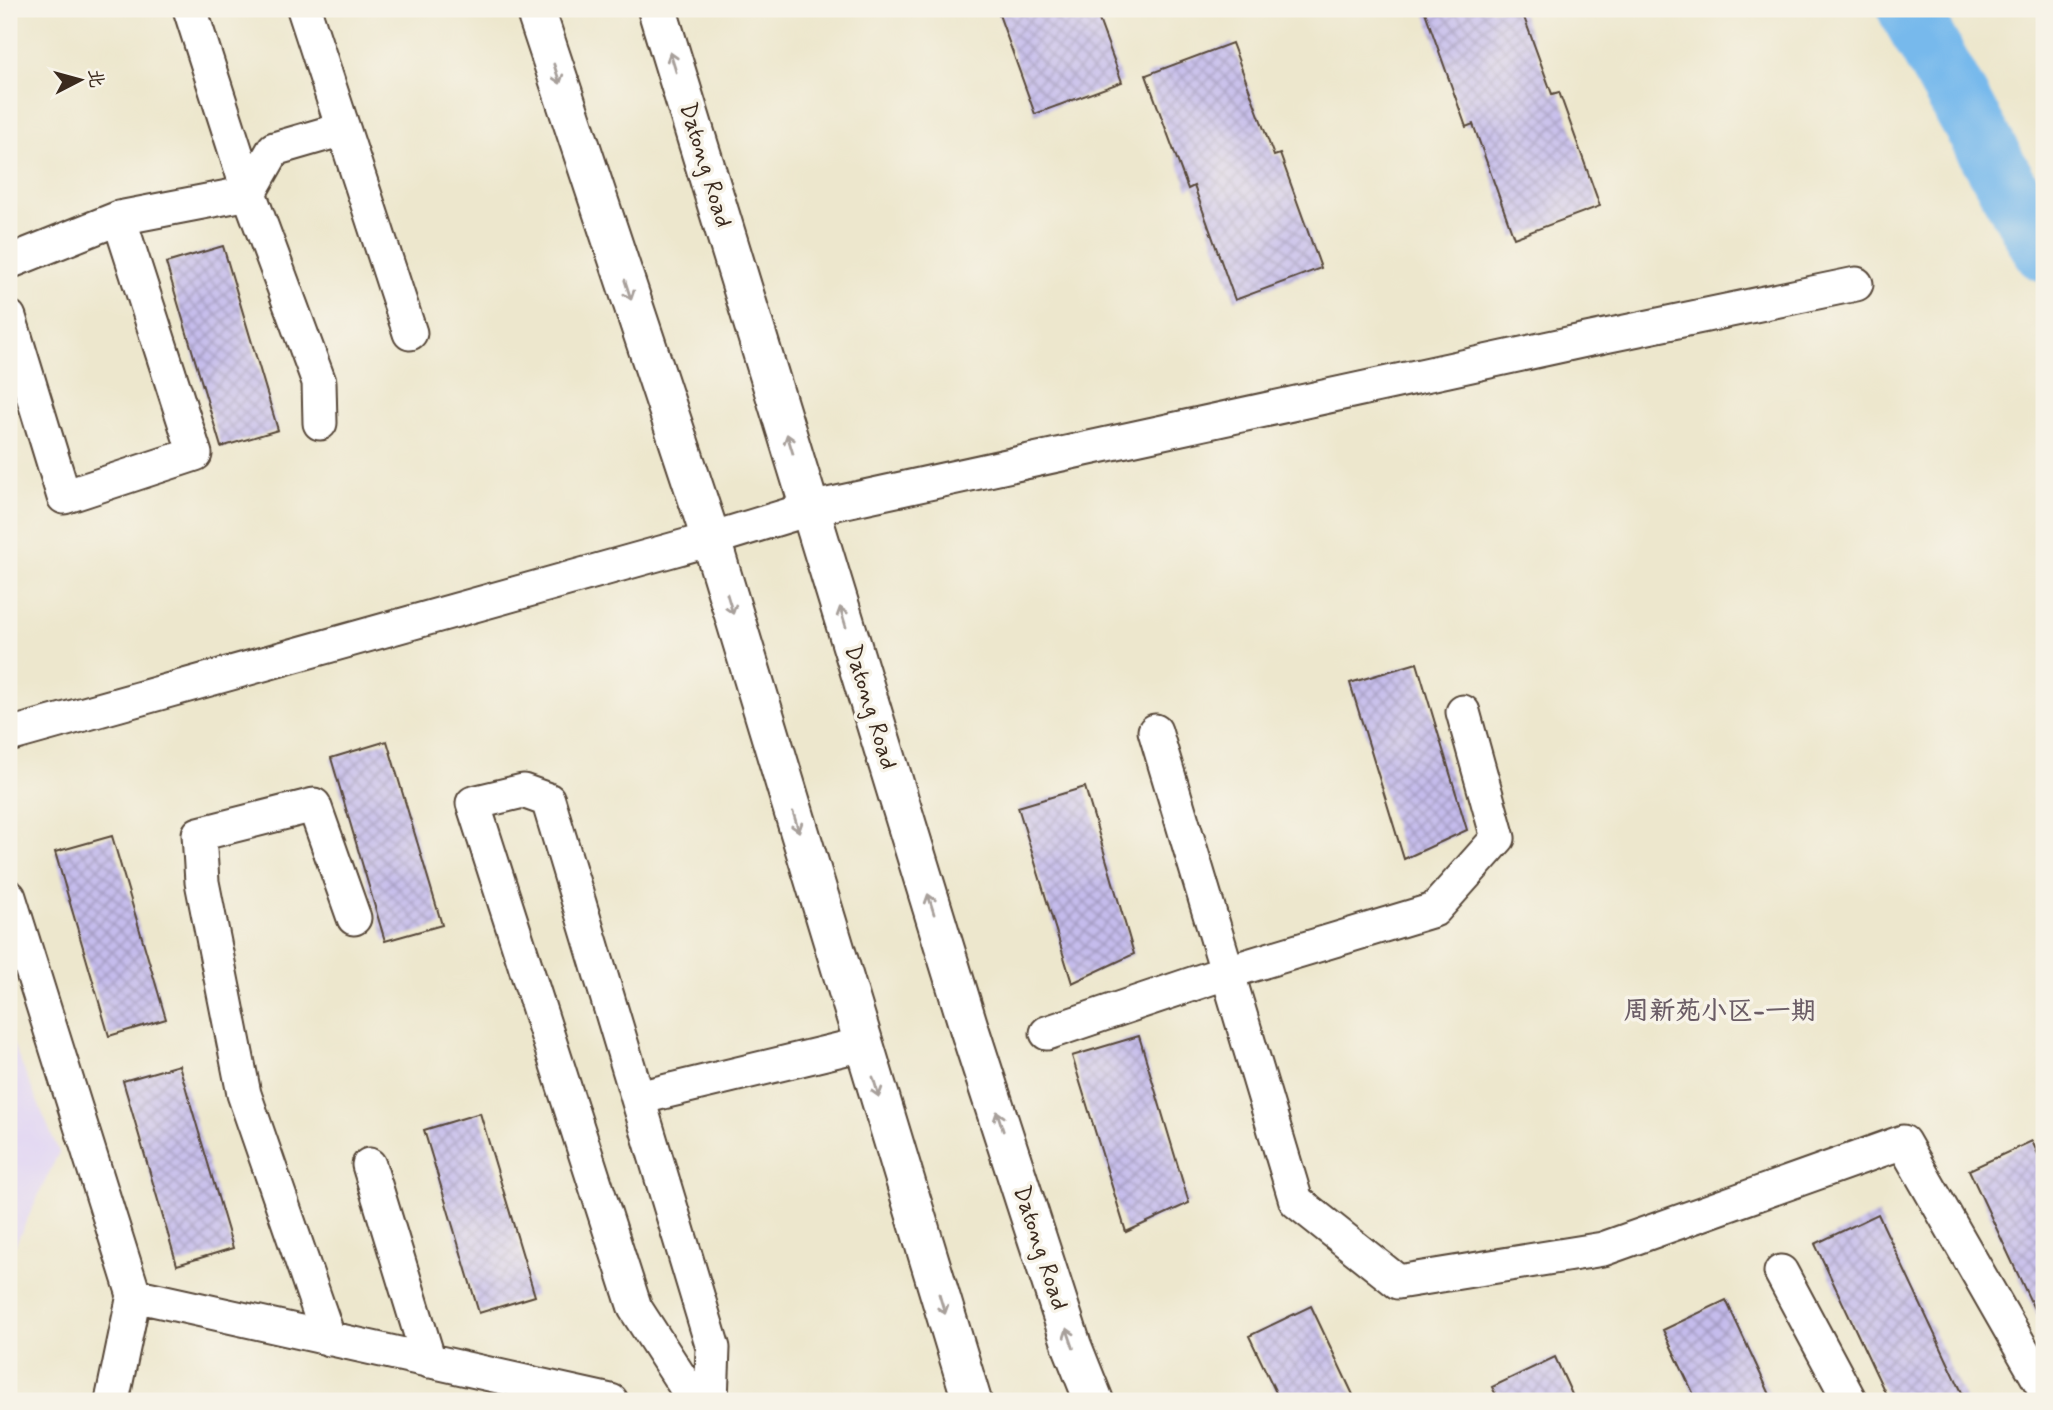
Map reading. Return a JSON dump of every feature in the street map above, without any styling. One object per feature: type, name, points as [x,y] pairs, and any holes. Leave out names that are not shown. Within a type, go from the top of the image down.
[{"type":"street","points":[[190,9],[249,193],[319,382],[320,423]]},
{"type":"street","points":[[304,9],[410,332]]},
{"type":"street","points":[[535,9],[710,539],[972,1401]]},
{"type":"street","name":"Datong Road","points":[[657,9],[969,1028],[1072,1346],[1094,1401]]},
{"type":"street","points":[[9,262],[119,218],[249,193],[274,149],[343,129]]},
{"type":"street","points":[[9,317],[64,496],[194,454],[119,218]]},
{"type":"street","points":[[9,735],[809,509],[1856,284]]},
{"type":"street","points":[[1047,1033],[1228,972],[1434,910],[1498,838],[1463,712]]},
{"type":"street","points":[[1155,731],[1296,1201],[1398,1282],[1604,1249],[1903,1142],[2044,1388]]},
{"type":"street","points":[[695,1401],[635,1308],[473,803],[523,791],[548,800],[713,1348],[711,1401]]},
{"type":"street","points":[[329,1339],[244,1094],[202,882],[199,834],[314,805],[354,918]]},
{"type":"street","points":[[9,897],[134,1295],[112,1401]]},
{"type":"street","points":[[638,1098],[863,1044]]},
{"type":"street","points":[[369,1165],[429,1361]]},
{"type":"street","points":[[1781,1272],[1850,1401]]},
{"type":"street","points":[[134,1295],[611,1401]]},
{"type":"shaded area","points":[[9,1035],[59,1152],[9,1258]]},
{"type":"building","points":[[997,9],[1095,9],[1122,82],[1035,114]]},
{"type":"building","points":[[1434,9],[1521,9],[1552,94],[1559,92],[1600,206],[1514,238],[1473,124],[1466,127],[1425,12]]},
{"type":"building","points":[[1232,43],[1274,156],[1280,154],[1321,268],[1235,300],[1194,186],[1188,189],[1146,75]]},
{"type":"building","points":[[223,246],[278,430],[221,447],[166,263]]},
{"type":"building","points":[[1417,663],[1467,830],[1404,859],[1350,683]]},
{"type":"building","points":[[387,741],[442,925],[385,941],[331,758]]},
{"type":"building","points":[[1085,787],[1134,954],[1072,983],[1018,807]]},
{"type":"building","points":[[112,836],[166,1019],[109,1036],[55,852]]},
{"type":"building","points":[[1139,1036],[1189,1203],[1126,1232],[1072,1056]]},
{"type":"building","points":[[179,1065],[233,1248],[177,1265],[123,1081]]},
{"type":"building","points":[[480,1113],[535,1296],[479,1313],[424,1130]]},
{"type":"building","points":[[2032,1141],[2044,1167],[2044,1330],[1969,1170]]},
{"type":"building","points":[[1878,1214],[1966,1401],[1889,1401],[1815,1244]]},
{"type":"building","points":[[1726,1300],[1773,1401],[1697,1401],[1663,1330]]},
{"type":"building","points":[[1311,1306],[1356,1401],[1280,1401],[1249,1336]]},
{"type":"building","points":[[1555,1357],[1575,1401],[1499,1401],[1492,1387]]},
{"type":"waterway","points":[[1908,9],[2044,251]]},
{"type":"district","name":"周新苑小区-一期","points":[[1720,1012]]}]
